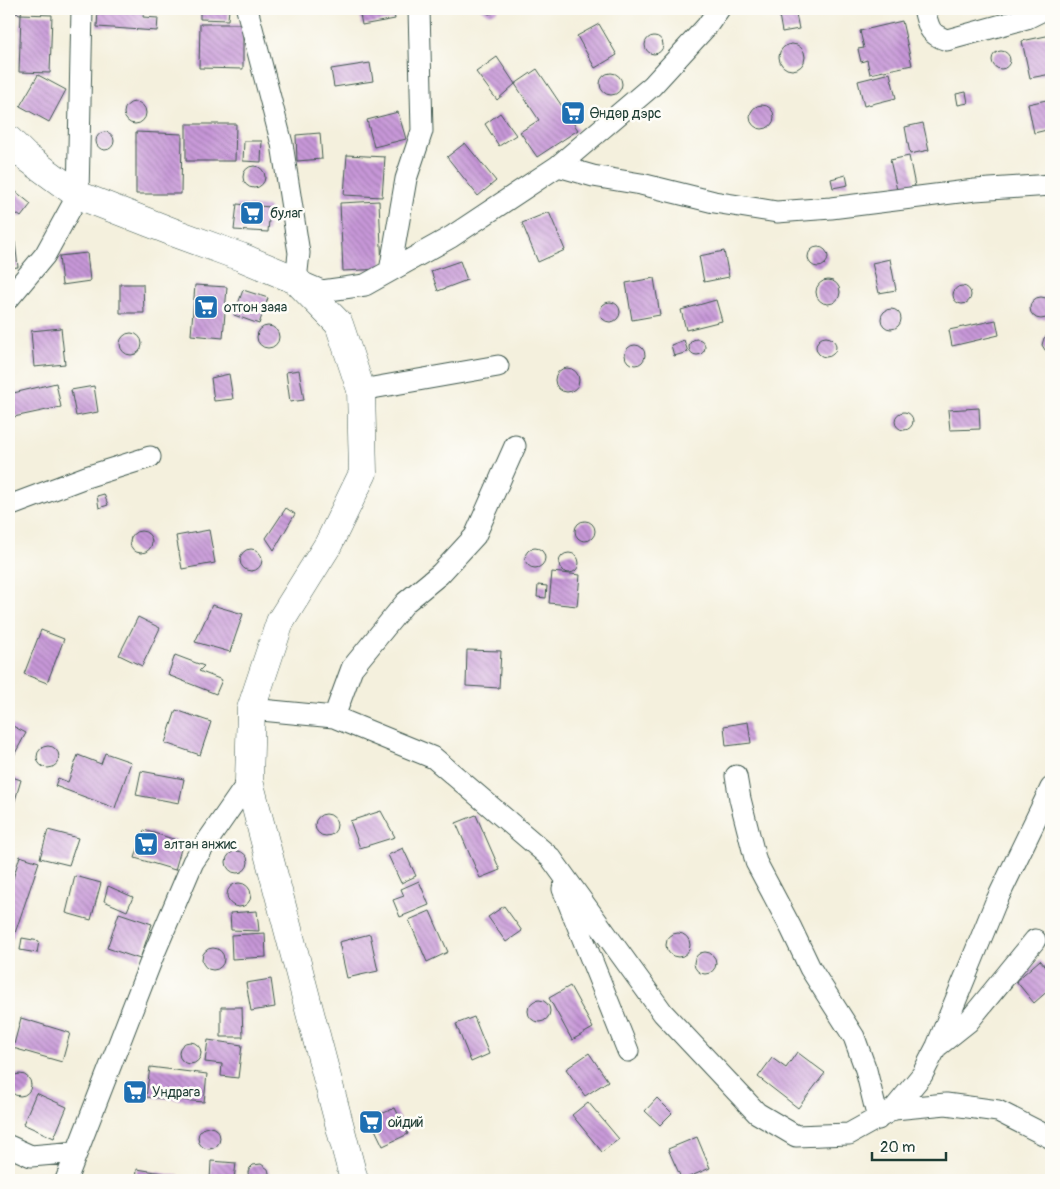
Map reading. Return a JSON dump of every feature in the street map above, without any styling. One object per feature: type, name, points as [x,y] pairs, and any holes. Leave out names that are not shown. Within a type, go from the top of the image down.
[{"type":"main road","points":[[9,140],[25,156],[78,195],[296,280],[339,324],[361,390],[363,473],[328,545],[280,622],[251,709],[249,781],[354,1180]]},
{"type":"street","points":[[9,298],[45,255],[78,195],[82,9]]},
{"type":"street","points":[[247,9],[282,144],[299,253],[296,280],[322,291],[365,285],[451,237],[558,166],[652,86],[707,26],[719,9]]},
{"type":"street","points":[[390,271],[406,179],[422,131],[419,9]]},
{"type":"street","points":[[924,9],[929,27],[935,36],[947,40],[1027,18],[1045,9]]},
{"type":"street","points":[[558,166],[593,176],[641,184],[714,202],[777,212],[831,208],[975,190],[1051,185]]},
{"type":"street","points":[[361,390],[498,366]]},
{"type":"street","points":[[334,717],[352,668],[406,602],[440,574],[476,536],[515,446]]},
{"type":"street","points":[[9,506],[86,477],[150,456]]},
{"type":"street","points":[[251,709],[334,717],[434,758],[551,858],[663,1013],[757,1113],[796,1136],[849,1134],[886,1114],[922,1075],[937,1046],[995,904],[1051,788]]},
{"type":"street","points":[[736,776],[756,862],[810,968],[854,1037],[866,1070],[886,1114]]},
{"type":"street","points":[[66,1180],[153,956],[193,862],[249,781]]},
{"type":"street","points":[[551,858],[628,1051]]},
{"type":"street","points":[[937,1046],[968,1022],[1035,940]]},
{"type":"street","points":[[886,1114],[946,1104],[998,1111],[1051,1138]]},
{"type":"street","points":[[9,1146],[30,1156],[77,1152]]},
{"type":"building","points":[[9,9],[22,9],[21,14],[9,12]]},
{"type":"building","points":[[98,9],[144,9],[143,17],[158,18],[157,31],[97,27]]},
{"type":"building","points":[[200,9],[229,9],[228,20],[200,19]]},
{"type":"building","points":[[359,9],[393,9],[395,19],[362,25]]},
{"type":"building","points":[[480,9],[499,9],[489,14]]},
{"type":"building","points":[[778,9],[795,9],[799,29],[782,32]]},
{"type":"building","points":[[21,14],[52,15],[50,73],[19,72]]},
{"type":"building","points":[[902,21],[912,65],[870,74],[867,60],[861,62],[858,49],[864,48],[860,31]]},
{"type":"building","points":[[200,24],[243,24],[243,69],[199,68]]},
{"type":"building","points":[[599,24],[617,55],[595,68],[577,36]]},
{"type":"building","points":[[1051,35],[1051,74],[1030,78],[1022,41]]},
{"type":"building","points":[[650,36],[658,36],[663,41],[661,52],[650,54],[645,49],[645,41]]},
{"type":"building","points":[[792,44],[801,48],[805,57],[801,66],[792,70],[783,66],[779,57],[783,48]]},
{"type":"building","points":[[1001,51],[1009,56],[1010,60],[1005,68],[1001,69],[993,64],[992,60],[997,52]]},
{"type":"building","points":[[497,57],[515,84],[497,100],[476,72]]},
{"type":"building","points":[[370,63],[373,81],[334,87],[331,69]]},
{"type":"building","points":[[537,69],[578,130],[537,157],[520,132],[539,120],[515,84]]},
{"type":"building","points":[[611,73],[619,76],[622,84],[619,92],[611,95],[603,92],[600,84],[603,76]]},
{"type":"building","points":[[890,73],[896,98],[864,106],[858,81]]},
{"type":"building","points":[[38,75],[66,90],[49,122],[20,106]]},
{"type":"building","points":[[966,92],[968,103],[958,105],[956,94]]},
{"type":"building","points":[[1051,99],[1051,129],[1034,133],[1028,104]]},
{"type":"building","points":[[135,102],[143,105],[146,113],[143,121],[135,124],[127,121],[124,113],[127,105]]},
{"type":"building","points":[[762,105],[767,106],[773,112],[773,122],[767,128],[762,129],[757,128],[751,122],[750,117],[751,112],[757,106]]},
{"type":"building","points":[[398,112],[406,139],[374,147],[367,120]]},
{"type":"building","points":[[500,113],[516,135],[499,146],[485,124]]},
{"type":"building","points":[[923,123],[929,150],[910,154],[905,127]]},
{"type":"building","points":[[186,124],[236,124],[235,161],[186,161]]},
{"type":"building","points":[[101,132],[109,132],[114,137],[112,148],[101,150],[96,145],[96,137]]},
{"type":"building","points":[[136,132],[182,134],[181,194],[136,194]]},
{"type":"building","points":[[320,133],[322,159],[297,161],[296,135]]},
{"type":"building","points":[[244,141],[262,141],[261,162],[243,161]]},
{"type":"building","points":[[465,143],[496,181],[478,196],[447,157]]},
{"type":"building","points":[[347,155],[385,157],[382,197],[344,195]]},
{"type":"building","points":[[909,156],[915,186],[897,190],[890,160]]},
{"type":"building","points":[[254,166],[262,169],[265,177],[262,185],[254,188],[246,185],[243,177],[246,169]]},
{"type":"building","points":[[846,175],[848,185],[833,188],[831,179]]},
{"type":"building","points":[[9,186],[31,204],[21,217],[9,208]]},
{"type":"building","points":[[379,201],[382,269],[343,271],[340,203]]},
{"type":"building","points":[[237,204],[270,207],[268,232],[234,230]]},
{"type":"building","points":[[549,212],[565,250],[538,262],[522,223]]},
{"type":"building","points":[[15,242],[18,267],[9,268],[9,243]]},
{"type":"building","points":[[814,247],[822,247],[828,253],[828,261],[822,267],[814,267],[808,261],[808,253]]},
{"type":"building","points":[[724,251],[729,277],[704,282],[699,256]]},
{"type":"building","points":[[87,253],[90,281],[62,285],[59,256]]},
{"type":"building","points":[[890,259],[896,290],[879,293],[872,263]]},
{"type":"building","points":[[460,261],[467,280],[438,291],[431,271]]},
{"type":"building","points":[[654,278],[660,315],[632,320],[626,283]]},
{"type":"building","points":[[823,280],[833,280],[840,287],[840,297],[833,304],[823,304],[816,297],[816,287]]},
{"type":"building","points":[[120,284],[143,284],[144,313],[120,313]]},
{"type":"building","points":[[195,285],[227,287],[223,338],[191,335]]},
{"type":"building","points":[[958,286],[966,286],[971,291],[969,302],[958,304],[953,299],[953,291]]},
{"type":"building","points":[[243,290],[268,298],[259,324],[234,315]]},
{"type":"building","points":[[1041,297],[1049,300],[1052,308],[1049,316],[1041,319],[1033,316],[1030,308],[1033,300]]},
{"type":"building","points":[[716,300],[722,321],[686,330],[681,310]]},
{"type":"building","points":[[610,302],[617,305],[620,312],[617,319],[610,322],[603,319],[600,312],[603,305]]},
{"type":"building","points":[[891,309],[898,312],[901,319],[898,326],[891,329],[884,326],[881,319],[884,312]]},
{"type":"building","points":[[996,320],[999,335],[952,346],[949,330]]},
{"type":"building","points":[[268,326],[276,329],[279,337],[276,345],[268,348],[260,345],[257,337],[260,329]]},
{"type":"building","points":[[61,328],[65,364],[34,367],[31,331]]},
{"type":"building","points":[[131,333],[139,336],[142,344],[139,352],[131,355],[123,352],[120,344],[123,336]]},
{"type":"building","points":[[1051,333],[1051,353],[1045,350],[1042,345],[1044,338]]},
{"type":"building","points":[[822,337],[830,337],[836,343],[836,351],[830,357],[822,357],[816,351],[816,343]]},
{"type":"building","points":[[694,339],[700,339],[705,344],[703,353],[694,355],[689,350],[689,344]]},
{"type":"building","points":[[684,340],[688,352],[674,356],[671,345]]},
{"type":"building","points":[[635,345],[642,348],[645,355],[642,362],[635,365],[628,362],[625,355],[628,348]]},
{"type":"building","points":[[567,368],[575,372],[579,380],[575,388],[567,392],[559,388],[555,380],[559,372]]},
{"type":"building","points":[[299,370],[304,400],[290,402],[286,372]]},
{"type":"building","points":[[229,374],[233,399],[214,401],[211,378]]},
{"type":"building","points":[[56,383],[61,407],[9,418],[9,394]]},
{"type":"building","points":[[94,386],[98,412],[76,416],[71,390]]},
{"type":"building","points":[[979,408],[980,429],[950,430],[948,410]]},
{"type":"building","points":[[904,412],[910,415],[913,421],[910,427],[904,430],[898,427],[895,421],[898,415]]},
{"type":"building","points":[[104,494],[108,505],[99,508],[97,496]]},
{"type":"building","points":[[286,508],[295,514],[274,550],[266,538]]},
{"type":"building","points":[[585,521],[592,524],[595,531],[592,538],[585,541],[578,538],[575,531],[578,524]]},
{"type":"building","points":[[209,530],[215,563],[182,569],[176,536]]},
{"type":"building","points":[[141,531],[149,534],[152,542],[149,550],[141,553],[133,550],[130,542],[133,534]]},
{"type":"building","points":[[535,548],[542,551],[545,558],[542,565],[535,568],[528,565],[525,558],[528,551]]},
{"type":"building","points":[[251,549],[259,552],[262,560],[259,568],[251,571],[243,568],[240,560],[243,552]]},
{"type":"building","points":[[565,553],[573,553],[579,559],[579,567],[573,573],[565,573],[559,567],[559,559]]},
{"type":"building","points":[[552,572],[580,575],[577,606],[549,603]]},
{"type":"building","points":[[538,585],[547,586],[546,598],[537,597]]},
{"type":"building","points":[[212,605],[243,614],[230,652],[195,642]]},
{"type":"building","points":[[138,617],[160,628],[142,666],[119,655]]},
{"type":"building","points":[[41,630],[64,639],[47,683],[24,674]]},
{"type":"building","points":[[467,650],[501,651],[499,688],[466,686]]},
{"type":"building","points":[[175,655],[204,666],[199,671],[222,680],[216,694],[168,675]]},
{"type":"building","points":[[176,710],[211,722],[200,755],[165,743]]},
{"type":"building","points":[[748,722],[751,743],[726,746],[724,726]]},
{"type":"building","points":[[9,724],[26,733],[12,759],[9,758]]},
{"type":"building","points":[[48,746],[56,749],[59,757],[56,765],[48,768],[40,765],[37,757],[40,749]]},
{"type":"building","points":[[105,753],[131,762],[115,808],[55,786],[58,778],[68,782],[78,755],[101,764]]},
{"type":"building","points":[[141,771],[184,779],[179,803],[136,795]]},
{"type":"building","points":[[9,776],[21,780],[11,814],[9,813]]},
{"type":"building","points":[[381,811],[395,837],[360,848],[350,821]]},
{"type":"building","points":[[326,814],[334,817],[337,825],[334,833],[326,836],[318,833],[315,825],[318,817]]},
{"type":"building","points":[[476,815],[500,870],[480,878],[456,823]]},
{"type":"building","points":[[48,830],[78,838],[69,865],[40,858]]},
{"type":"building","points":[[144,830],[183,842],[175,870],[135,858]]},
{"type":"building","points":[[403,848],[416,876],[401,883],[388,855]]},
{"type":"building","points":[[237,851],[245,854],[248,862],[245,870],[237,873],[229,870],[226,862],[229,854]]},
{"type":"building","points":[[20,856],[39,862],[13,939],[9,938],[9,891]]},
{"type":"building","points":[[75,876],[101,883],[91,920],[66,913]]},
{"type":"building","points":[[419,881],[429,905],[400,917],[393,900],[404,896],[401,889]]},
{"type":"building","points":[[239,883],[248,886],[251,895],[248,904],[239,907],[230,904],[227,895],[230,886]]},
{"type":"building","points":[[108,886],[133,897],[127,911],[104,901]]},
{"type":"building","points":[[504,906],[522,931],[506,942],[488,917]]},
{"type":"building","points":[[257,911],[259,931],[231,930],[230,913]]},
{"type":"building","points":[[430,911],[448,952],[427,962],[409,920]]},
{"type":"building","points":[[119,913],[152,924],[140,959],[107,948]]},
{"type":"building","points":[[265,933],[266,957],[232,959],[231,935]]},
{"type":"building","points":[[678,933],[683,934],[689,940],[689,950],[683,956],[678,957],[673,956],[667,950],[666,945],[667,940],[673,934]]},
{"type":"building","points":[[370,934],[378,971],[347,978],[339,942]]},
{"type":"building","points":[[22,938],[39,941],[37,953],[20,950]]},
{"type":"building","points":[[213,948],[221,951],[224,959],[221,967],[213,970],[205,967],[202,959],[205,951]]},
{"type":"building","points":[[705,952],[713,955],[716,963],[713,971],[705,974],[697,971],[694,963],[697,955]]},
{"type":"building","points":[[1040,960],[1051,973],[1051,988],[1034,1003],[1016,981]]},
{"type":"building","points":[[271,979],[275,1007],[251,1011],[246,983]]},
{"type":"building","points":[[570,986],[593,1028],[572,1040],[549,998]]},
{"type":"building","points":[[539,1000],[547,1003],[550,1011],[547,1019],[539,1022],[531,1019],[528,1011],[531,1003]]},
{"type":"building","points":[[221,1007],[242,1007],[243,1037],[221,1037]]},
{"type":"building","points":[[474,1017],[489,1054],[471,1062],[456,1024]]},
{"type":"building","points":[[21,1018],[70,1033],[62,1062],[13,1048]]},
{"type":"building","points":[[208,1040],[242,1045],[238,1078],[221,1076],[222,1064],[205,1062]]},
{"type":"building","points":[[190,1042],[198,1045],[201,1053],[198,1061],[190,1064],[182,1061],[179,1053],[182,1045]]},
{"type":"building","points":[[797,1052],[825,1073],[798,1108],[758,1077],[772,1058],[786,1068]]},
{"type":"building","points":[[589,1053],[608,1081],[585,1096],[566,1069]]},
{"type":"building","points":[[150,1067],[207,1074],[204,1102],[146,1097]]},
{"type":"building","points":[[20,1074],[28,1077],[31,1085],[28,1093],[20,1096],[12,1093],[9,1085],[12,1077]]},
{"type":"building","points":[[36,1093],[67,1107],[54,1138],[23,1124]]},
{"type":"building","points":[[657,1098],[672,1113],[660,1125],[645,1111]]},
{"type":"building","points":[[588,1102],[619,1139],[602,1152],[572,1115]]},
{"type":"building","points":[[395,1108],[408,1134],[383,1146],[370,1119]]},
{"type":"building","points":[[209,1127],[217,1130],[220,1138],[217,1146],[209,1149],[201,1146],[198,1138],[201,1130]]},
{"type":"building","points":[[697,1137],[710,1168],[682,1180],[668,1149]]},
{"type":"building","points":[[211,1161],[236,1163],[234,1180],[210,1180]]},
{"type":"building","points":[[261,1164],[268,1169],[268,1180],[249,1180],[248,1172],[250,1168],[253,1165]]},
{"type":"building","points":[[137,1169],[181,1176],[180,1180],[136,1180]]},
{"type":"place","name":"Өндөр дэрс","points":[[573,113]]},
{"type":"place","name":"булаг","points":[[252,213]]},
{"type":"place","name":"отгон заяа","points":[[206,307]]},
{"type":"place","name":"алтан анжис","points":[[146,844]]},
{"type":"place","name":"Ундрага","points":[[135,1092]]},
{"type":"place","name":"ойдий","points":[[371,1122]]}]
